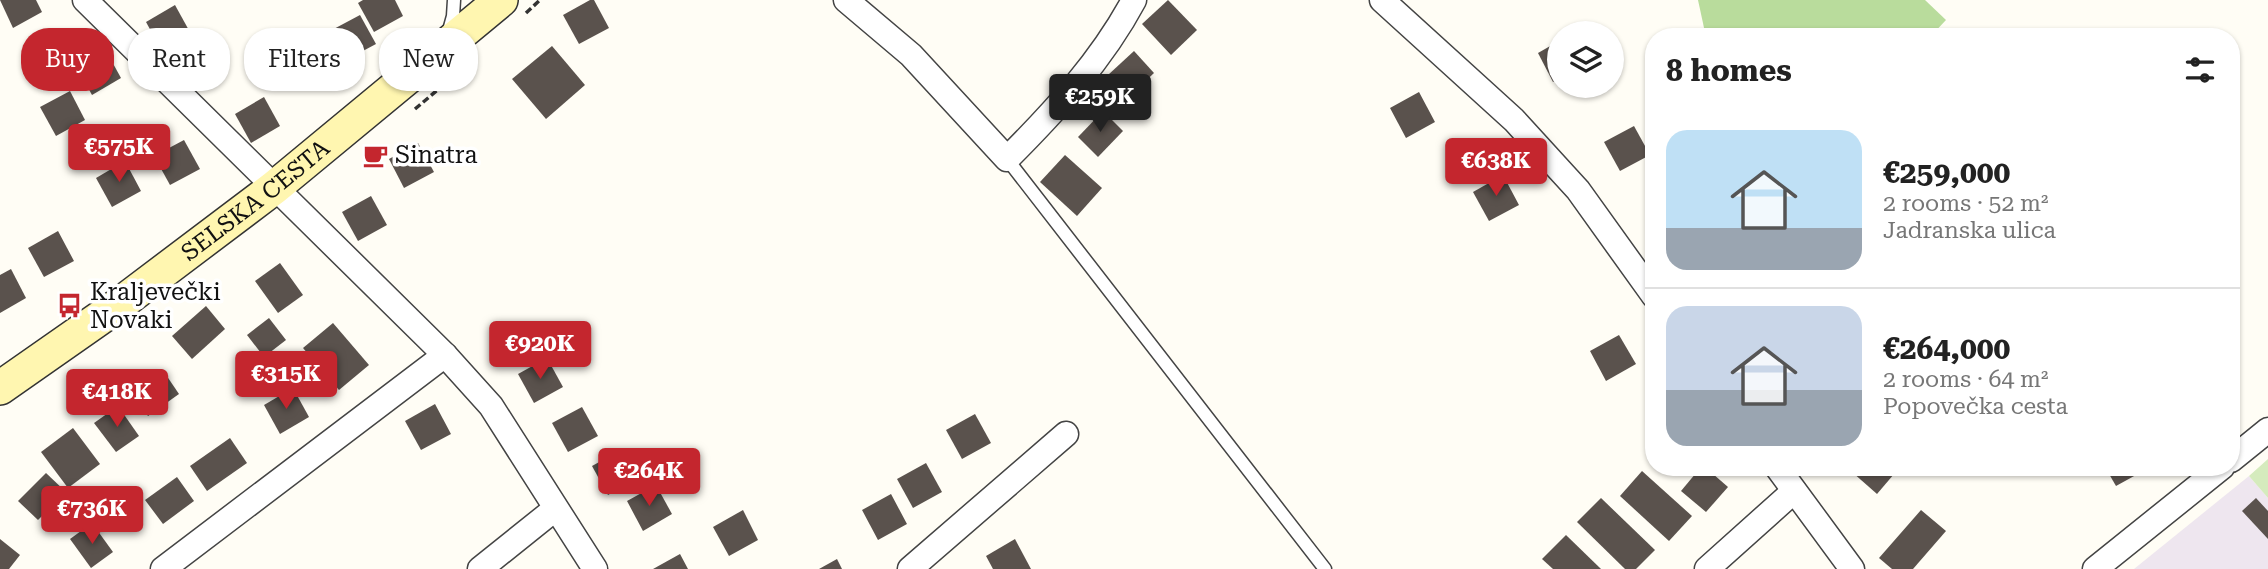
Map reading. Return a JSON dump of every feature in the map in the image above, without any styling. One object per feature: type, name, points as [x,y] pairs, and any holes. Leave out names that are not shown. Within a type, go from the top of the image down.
[{"type":"main road","name":"SELSKA CESTA","points":[[467,28],[501,0]]},
{"type":"main road","name":"SELSKA CESTA","points":[[0,388],[120,304],[275,187],[391,91]]},
{"type":"street","points":[[85,0],[445,355],[491,405],[595,569]]},
{"type":"street","points":[[846,0],[911,55],[1007,159],[1056,110],[1118,31],[1134,0]]},
{"type":"street","points":[[1382,0],[1514,120],[1569,180],[1645,284]]},
{"type":"street","points":[[163,569],[445,355]]},
{"type":"street","points":[[2240,446],[2268,430]]},
{"type":"street","points":[[910,569],[1066,434]]},
{"type":"street","points":[[1783,476],[1852,569]]},
{"type":"street","points":[[2095,569],[2211,476]]},
{"type":"street","points":[[1707,569],[1794,491]]},
{"type":"street","points":[[480,569],[555,509]]},
{"type":"lane","points":[[450,28],[454,0]]},
{"type":"lane","points":[[1007,159],[1325,569]]},
{"type":"shaded area","points":[[2249,476],[2268,498],[2268,569],[2134,569]]},
{"type":"green space","points":[[1698,0],[1925,0],[1946,20],[1938,28],[1704,28]]},
{"type":"green space","points":[[2268,459],[2268,498],[2249,476]]},
{"type":"building","points":[[0,0],[36,0],[42,12],[13,28]]},
{"type":"building","points":[[363,0],[395,0],[403,16],[374,32],[358,3]]},
{"type":"building","points":[[594,0],[609,28],[579,44],[563,15]]},
{"type":"building","points":[[1168,0],[1197,30],[1171,55],[1142,24]]},
{"type":"building","points":[[175,5],[188,28],[149,28],[146,22]]},
{"type":"building","points":[[360,15],[376,44],[365,50],[365,28],[336,28]]},
{"type":"building","points":[[552,46],[585,85],[546,119],[512,79]]},
{"type":"building","points":[[1547,48],[1547,70],[1538,53]]},
{"type":"building","points":[[1134,51],[1154,73],[1129,97],[1108,75]]},
{"type":"building","points":[[114,65],[121,78],[114,82]]},
{"type":"building","points":[[70,91],[85,120],[56,136],[40,107]]},
{"type":"building","points":[[1419,92],[1435,122],[1406,138],[1390,108]]},
{"type":"building","points":[[264,97],[280,126],[251,143],[235,114]]},
{"type":"building","points":[[1103,111],[1123,131],[1098,157],[1078,137]]},
{"type":"building","points":[[1634,126],[1645,146],[1645,158],[1620,171],[1604,142]]},
{"type":"building","points":[[184,140],[200,169],[170,185],[154,156]]},
{"type":"building","points":[[418,143],[434,172],[404,188],[389,159]]},
{"type":"building","points":[[1065,155],[1102,188],[1077,216],[1040,182]]},
{"type":"building","points":[[125,161],[141,191],[112,207],[96,178]]},
{"type":"building","points":[[1503,175],[1519,205],[1489,221],[1473,192]]},
{"type":"building","points":[[371,196],[387,225],[358,241],[342,212]]},
{"type":"building","points":[[58,231],[74,261],[44,277],[28,248]]},
{"type":"building","points":[[280,263],[303,295],[278,313],[255,281]]},
{"type":"building","points":[[11,269],[26,298],[0,313],[0,275]]},
{"type":"building","points":[[206,306],[225,329],[192,359],[172,336]]},
{"type":"building","points":[[269,318],[286,340],[264,357],[247,335]]},
{"type":"building","points":[[333,323],[369,365],[339,390],[303,348]]},
{"type":"building","points":[[1619,335],[1636,364],[1606,381],[1590,351]]},
{"type":"building","points":[[547,358],[563,387],[534,403],[518,374]]},
{"type":"building","points":[[162,369],[179,394],[148,416],[131,391]]},
{"type":"building","points":[[293,388],[309,417],[280,434],[264,405]]},
{"type":"building","points":[[435,404],[451,434],[421,450],[405,421]]},
{"type":"building","points":[[118,406],[139,436],[116,452],[94,423]]},
{"type":"building","points":[[582,407],[598,436],[568,452],[552,423]]},
{"type":"building","points":[[975,414],[991,443],[962,459],[946,430]]},
{"type":"building","points":[[73,428],[100,464],[68,488],[41,452]]},
{"type":"building","points":[[230,438],[247,463],[207,491],[190,466]]},
{"type":"building","points":[[621,450],[637,479],[608,495],[592,466]]},
{"type":"building","points":[[926,463],[942,492],[913,508],[897,479]]},
{"type":"building","points":[[1642,471],[1692,516],[1669,541],[1620,496]]},
{"type":"building","points":[[46,473],[66,492],[38,520],[18,501]]},
{"type":"building","points":[[1694,476],[1715,476],[1728,487],[1706,512],[1681,491]]},
{"type":"building","points":[[1857,476],[1892,476],[1877,494]]},
{"type":"building","points":[[2110,476],[2134,476],[2116,486]]},
{"type":"building","points":[[177,477],[194,501],[163,524],[145,500]]},
{"type":"building","points":[[656,485],[672,514],[643,531],[627,501]]},
{"type":"building","points":[[891,494],[907,524],[878,540],[862,510]]},
{"type":"building","points":[[1601,498],[1655,550],[1636,569],[1625,569],[1577,522]]},
{"type":"building","points":[[2256,498],[2268,511],[2268,539],[2242,511]]},
{"type":"building","points":[[743,510],[758,540],[729,556],[713,527]]},
{"type":"building","points":[[1921,510],[1946,531],[1913,569],[1892,569],[1879,558]]},
{"type":"building","points":[[92,523],[113,552],[91,568],[70,539]]},
{"type":"building","points":[[1566,535],[1601,569],[1553,569],[1542,559]]},
{"type":"building","points":[[0,539],[20,555],[9,569],[0,569]]},
{"type":"building","points":[[1015,539],[1031,569],[993,569],[986,556]]},
{"type":"building","points":[[680,554],[688,569],[653,569]]},
{"type":"building","points":[[837,559],[842,569],[819,569]]},
{"type":"place","name":"Sinatra","points":[[375,155]]},
{"type":"place","name":"Kraljevečki Novaki","points":[[70,306]]}]
